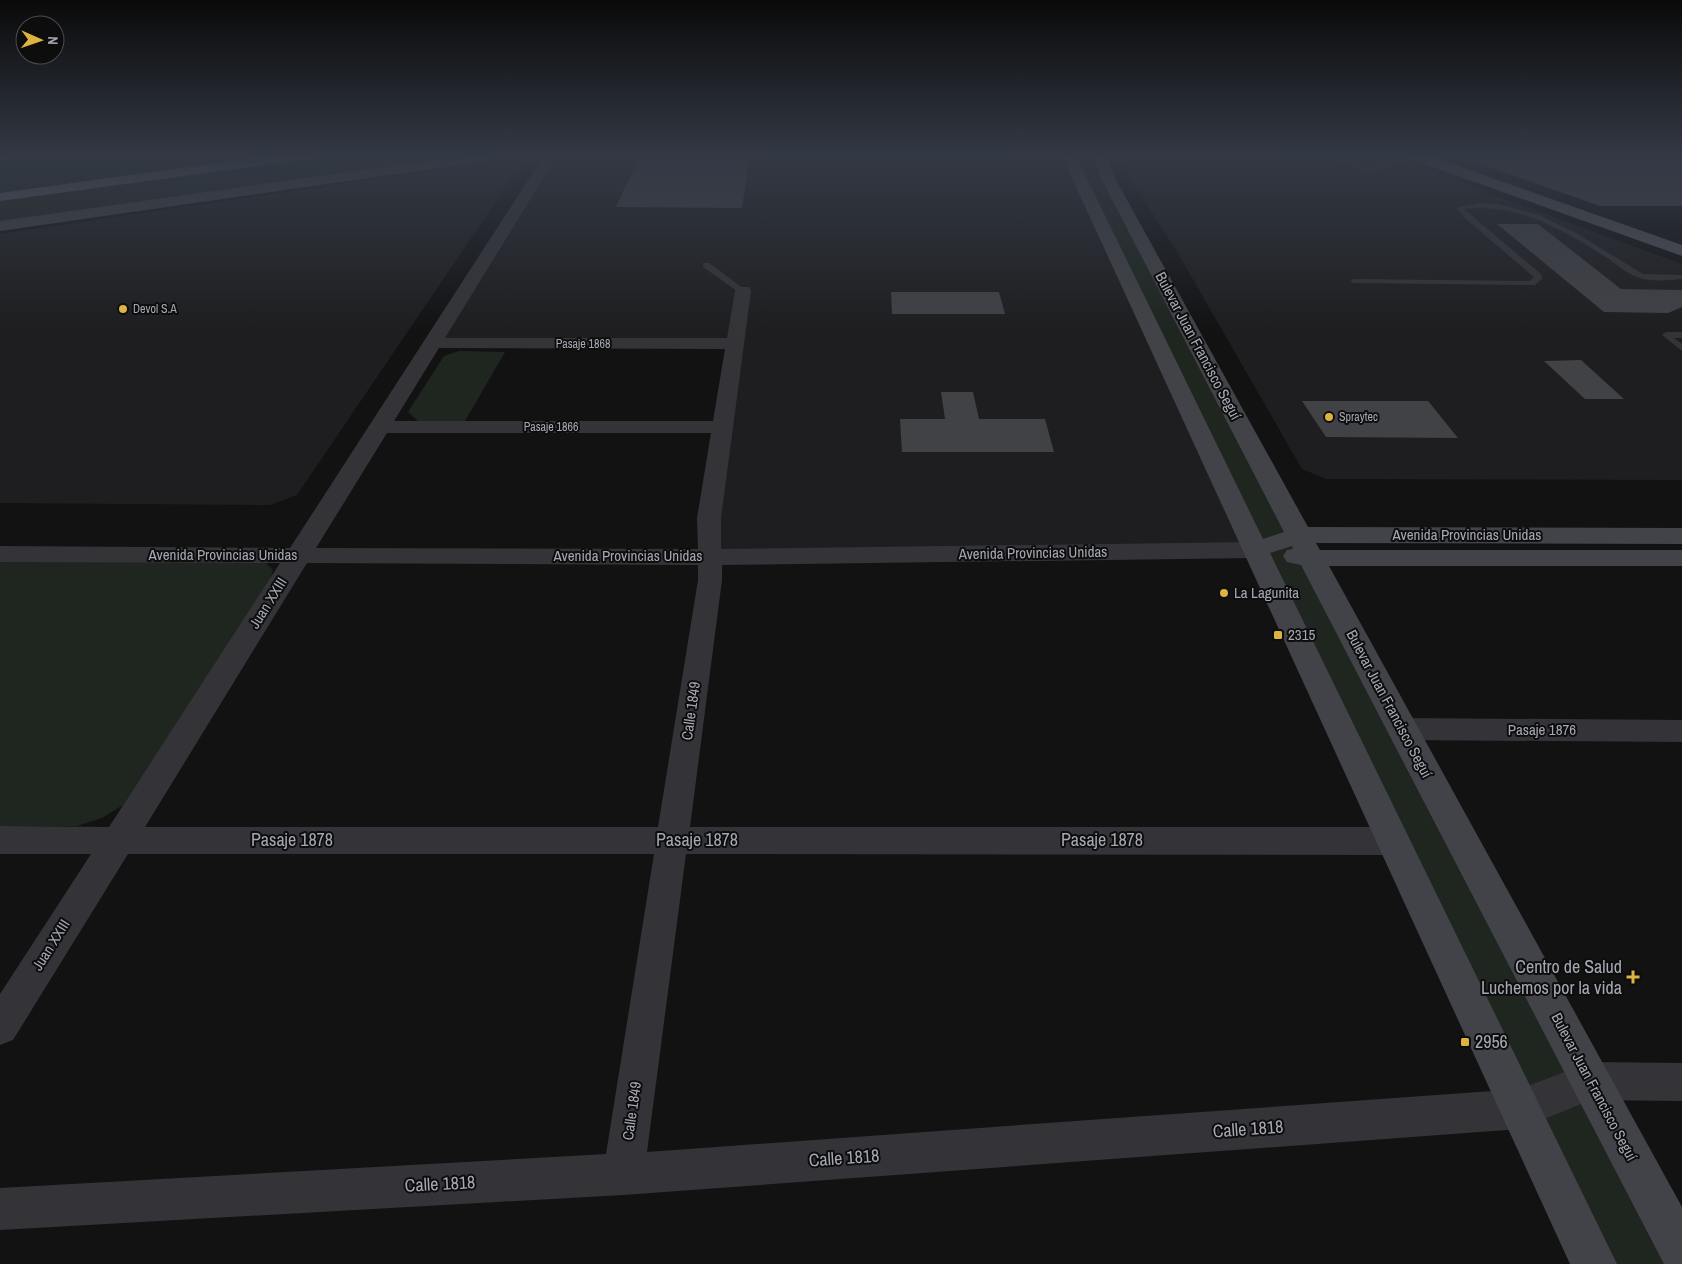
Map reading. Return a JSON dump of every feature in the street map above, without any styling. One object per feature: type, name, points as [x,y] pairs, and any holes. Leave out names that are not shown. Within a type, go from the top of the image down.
[{"type":"main road","points":[[0,226],[92,213]]},
{"type":"main road","points":[[1096,213],[1594,1264]]},
{"type":"main road","name":"Bulevar Juan Francisco Seguí","points":[[1126,213],[1682,1252]]},
{"type":"main road","points":[[1579,213],[1682,251]]},
{"type":"main road","points":[[1597,213],[1682,241]]},
{"type":"main road","name":"Avenida Provincias Unidas","points":[[1255,550],[1305,546],[1682,536]]},
{"type":"main road","name":"Avenida Provincias Unidas","points":[[1305,546],[1682,558]]},
{"type":"street","name":"Juan XXIII","points":[[0,1027],[516,213]]},
{"type":"street","name":"Calle 1849","points":[[623,1174],[710,580],[709,518],[743,291]]},
{"type":"street","name":"Pasaje 1868","points":[[432,343],[735,344]]},
{"type":"street","name":"Pasaje 1866","points":[[379,427],[723,427]]},
{"type":"street","name":"Avenida Provincias Unidas","points":[[0,554],[710,557],[1255,550]]},
{"type":"street","name":"Pasaje 1876","points":[[1402,729],[1682,730]]},
{"type":"street","name":"Pasaje 1878","points":[[0,840],[1394,840]]},
{"type":"street","name":"Calle 1818","points":[[0,1209],[623,1174],[1520,1109],[1591,1081],[1682,1082]]},
{"type":"lane","points":[[1354,282],[1532,283],[1539,277],[1463,213]]},
{"type":"lane","points":[[1523,213],[1542,219],[1643,277],[1682,277]]},
{"type":"lane","name":"Calle 1849","points":[[706,265],[743,291]]},
{"type":"lane","points":[[1682,335],[1666,335],[1682,348]]},
{"type":"shaded area","points":[[0,213],[92,213],[0,226]]},
{"type":"shaded area","points":[[143,213],[488,213],[297,495],[270,505],[0,503],[0,234]]},
{"type":"shaded area","points":[[515,213],[1096,213],[1255,550],[710,557],[735,344],[432,343]]},
{"type":"shaded area","points":[[1096,213],[1129,213],[1682,1264],[1594,1264]]},
{"type":"shaded area","points":[[1152,213],[1542,213],[1682,264],[1682,480],[1326,479],[1302,469],[1176,250]]},
{"type":"shaded area","points":[[459,351],[505,352],[465,421],[418,421],[408,412],[444,356]]},
{"type":"shaded area","points":[[0,561],[266,563],[273,570],[269,584],[123,805],[102,818],[77,826],[0,826]]},
{"type":"building","points":[[1497,224],[1538,224],[1621,289],[1682,290],[1682,307],[1668,313],[1604,312]]},
{"type":"building","points":[[891,292],[999,292],[1005,314],[892,314]]},
{"type":"building","points":[[1581,360],[1624,399],[1585,399],[1544,361]]},
{"type":"building","points":[[941,392],[973,392],[979,419],[1045,419],[1054,452],[902,452],[900,419],[945,419]]},
{"type":"building","points":[[1302,401],[1428,401],[1458,438],[1326,437]]},
{"type":"place","name":"Devol S.A","points":[[123,309]]},
{"type":"place","name":"Spraytec","points":[[1329,417]]},
{"type":"place","name":"La Lagunita","points":[[1224,593]]},
{"type":"place","name":"2315","points":[[1278,635]]},
{"type":"place","name":"Centro de Salud Luchemos por la vida","points":[[1633,977]]},
{"type":"place","name":"2956","points":[[1465,1042]]}]
